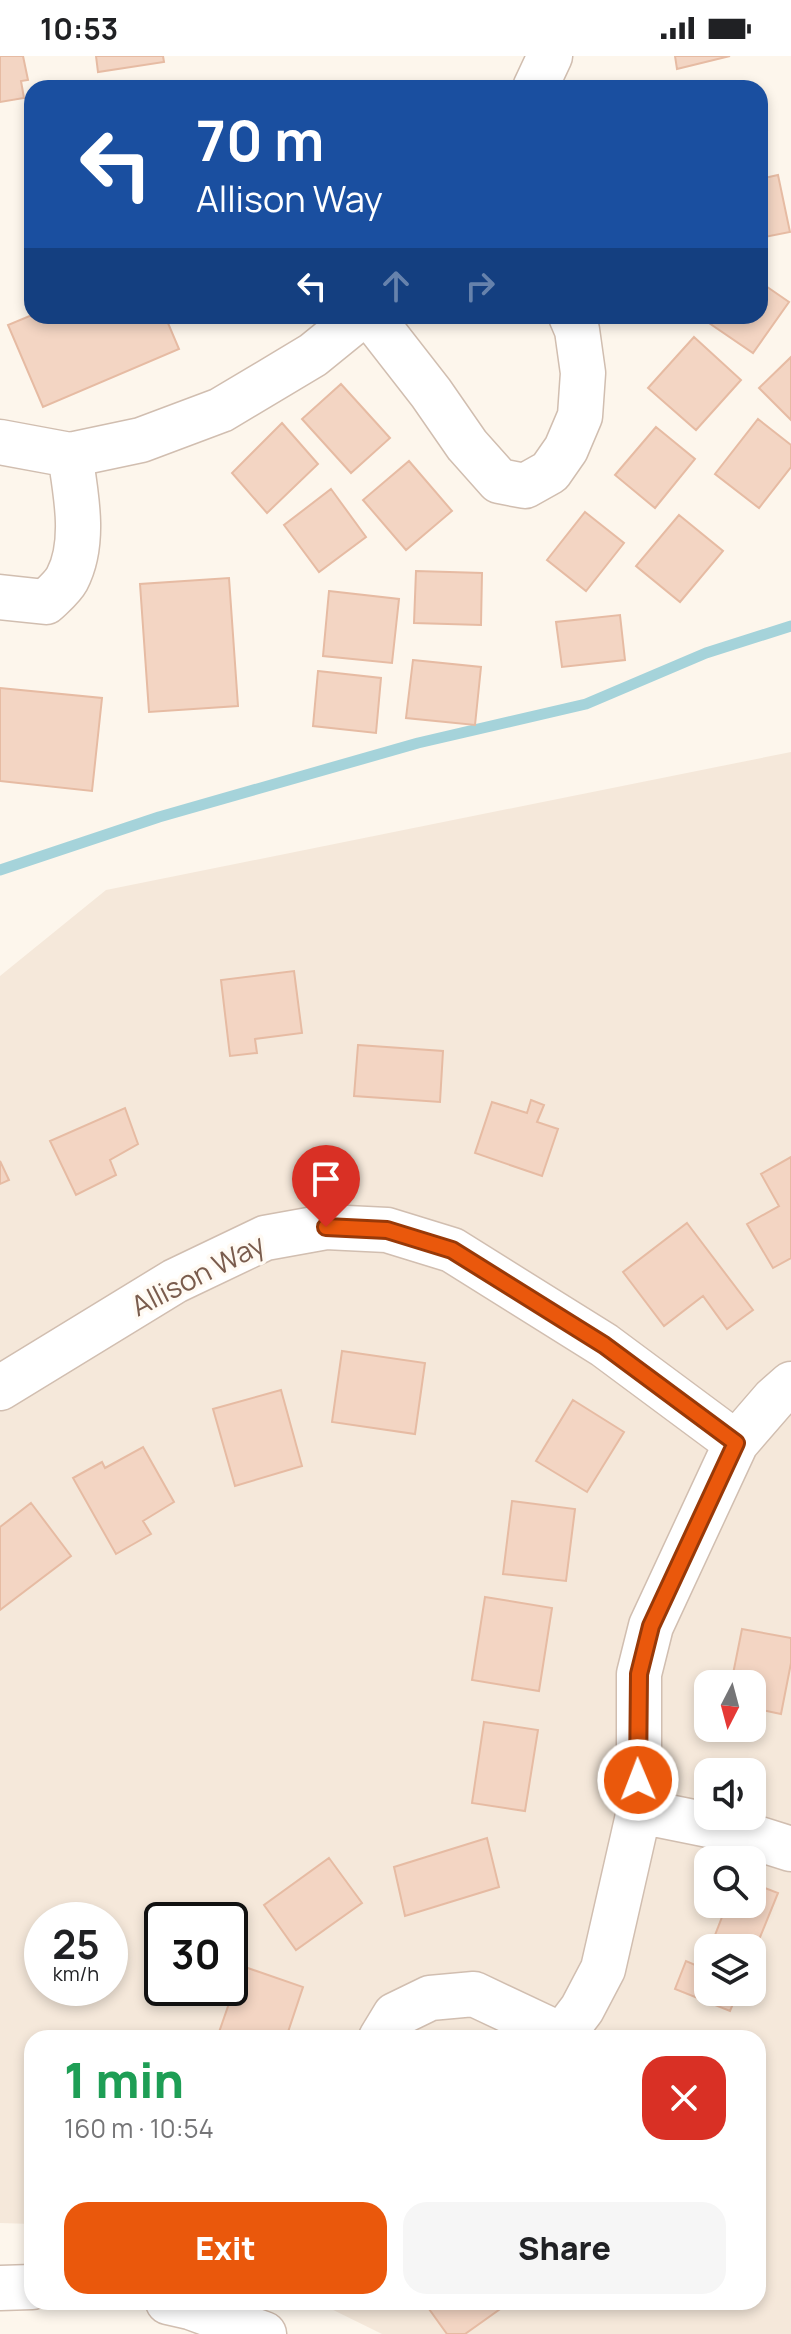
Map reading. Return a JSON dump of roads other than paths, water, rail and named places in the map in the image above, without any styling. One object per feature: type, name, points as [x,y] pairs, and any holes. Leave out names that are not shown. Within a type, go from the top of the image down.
[{"type":"street","points":[[539,80],[550,56]]},
{"type":"street","points":[[0,442],[70,455],[141,440],[221,410],[313,355],[351,324]]},
{"type":"street","points":[[377,324],[467,445],[499,481],[525,486],[550,472],[566,449],[580,416],[583,373],[574,324]]},
{"type":"street","points":[[0,597],[46,602],[66,581],[77,549],[76,492],[70,455]]},
{"type":"street","name":"Allison Way","points":[[0,1388],[175,1281],[265,1238],[326,1227],[387,1230],[452,1250],[604,1345],[736,1443]]},
{"type":"street","points":[[567,2030],[603,1969],[639,1811],[639,1674],[651,1626],[736,1443],[791,1384]]},
{"type":"street","points":[[639,1811],[728,1829],[791,1849]]},
{"type":"street","points":[[386,2030],[395,2015],[430,1998],[474,1994],[548,2030]]},
{"type":"street","points":[[0,2288],[24,2287]]},
{"type":"street","points":[[205,2310],[263,2322]]},
{"type":"waterway","points":[[0,870],[159,817],[418,743],[586,704],[706,653],[791,626]]}]
